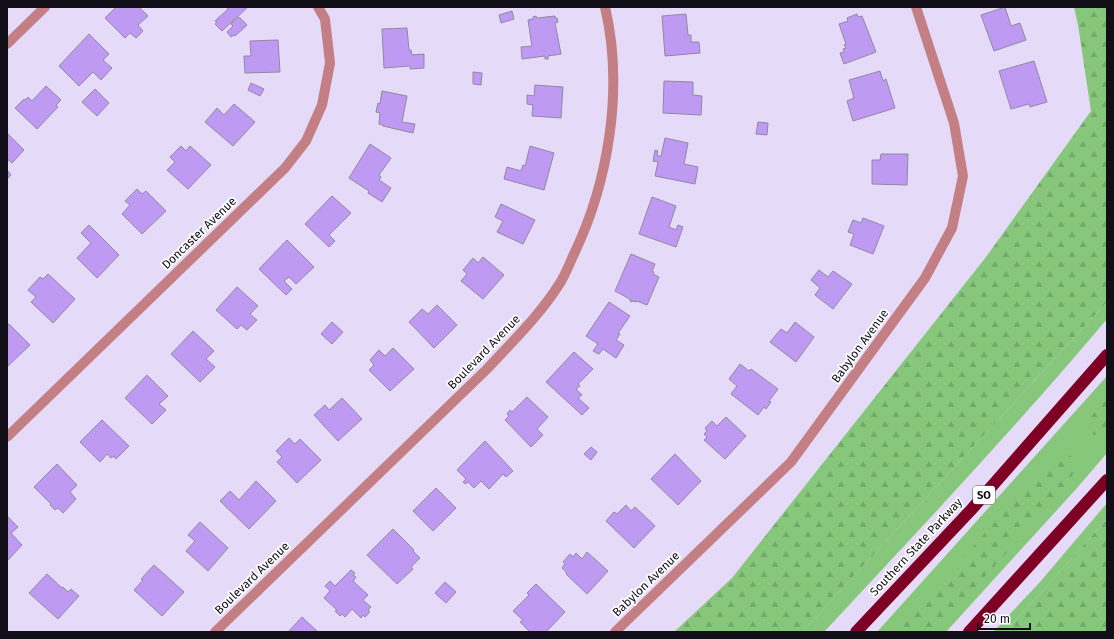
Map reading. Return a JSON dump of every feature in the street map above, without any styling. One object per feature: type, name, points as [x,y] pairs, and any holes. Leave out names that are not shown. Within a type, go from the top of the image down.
[{"type":"highway","name":"Southern State Parkway","points":[[856,632],[971,510],[1107,355]]},
{"type":"highway","points":[[969,632],[1107,480]]},
{"type":"street","points":[[7,44],[45,7]]},
{"type":"street","name":"Doncaster Avenue","points":[[7,437],[285,168],[306,142],[322,105],[330,63],[325,19],[318,7]]},
{"type":"street","name":"Boulevard Avenue","points":[[214,632],[487,369],[528,326],[560,283],[582,236],[600,183],[613,111],[614,74],[610,29],[606,7]]},
{"type":"street","name":"Babylon Avenue","points":[[615,632],[791,462],[925,278],[952,228],[963,176],[954,122],[916,7]]},
{"type":"green space","points":[[1074,7],[1107,7],[1107,302],[802,632],[674,632],[732,578],[986,257],[1091,111]]},
{"type":"green space","points":[[1107,302],[1107,319],[1038,399],[932,516],[824,632],[802,632]]},
{"type":"green space","points":[[1107,376],[1107,453],[1077,488],[946,632],[877,632]]},
{"type":"green space","points":[[1107,395],[1107,428],[1100,436],[1087,433],[1086,424]]},
{"type":"green space","points":[[1061,449],[1081,463],[1047,510],[933,632],[893,632],[921,604]]},
{"type":"green space","points":[[1107,503],[1107,519],[1005,632],[993,632],[1040,582]]},
{"type":"green space","points":[[1107,519],[1107,631],[1005,632]]},
{"type":"building","points":[[116,7],[139,7],[148,16],[138,25],[143,31],[136,38],[130,33],[125,38],[105,18]]},
{"type":"building","points":[[226,7],[248,7],[222,31],[215,24],[217,22],[215,21],[228,9]]},
{"type":"building","points":[[1005,7],[1011,26],[1020,23],[1026,40],[994,51],[981,15]]},
{"type":"building","points":[[512,11],[514,19],[501,23],[499,15]]},
{"type":"building","points":[[686,14],[688,35],[691,35],[691,42],[699,42],[700,53],[665,56],[662,16]]},
{"type":"building","points":[[857,14],[858,17],[862,16],[876,52],[844,64],[840,53],[844,52],[843,49],[846,48],[844,45],[846,44],[839,24],[848,21],[847,18]]},
{"type":"building","points":[[536,16],[537,18],[555,16],[555,18],[557,18],[558,22],[555,23],[561,54],[548,56],[548,59],[545,59],[545,56],[522,59],[521,47],[532,46],[528,20],[533,19],[533,17]]},
{"type":"building","points":[[239,17],[247,25],[235,36],[234,35],[231,37],[227,32],[233,26],[231,24]]},
{"type":"building","points":[[407,28],[409,50],[411,50],[412,55],[424,54],[424,68],[410,69],[410,66],[384,68],[382,29]]},
{"type":"building","points":[[89,34],[109,54],[103,60],[112,68],[101,80],[93,72],[79,86],[59,66]]},
{"type":"building","points":[[278,40],[280,72],[245,73],[244,56],[251,56],[250,41]]},
{"type":"building","points":[[1034,61],[1047,102],[1030,107],[1029,104],[1011,109],[999,71]]},
{"type":"building","points":[[880,71],[883,81],[886,79],[895,108],[853,121],[847,101],[854,98],[849,80]]},
{"type":"building","points":[[473,72],[482,73],[481,85],[473,84]]},
{"type":"building","points":[[664,81],[693,82],[693,95],[702,96],[701,115],[663,113]]},
{"type":"building","points":[[251,83],[264,89],[260,96],[248,90]]},
{"type":"building","points":[[535,85],[563,87],[561,118],[532,116],[533,105],[527,104],[527,95],[534,96]]},
{"type":"building","points":[[46,86],[61,100],[56,105],[58,107],[37,129],[15,108],[28,97],[32,101]]},
{"type":"building","points":[[95,89],[109,103],[97,116],[82,102]]},
{"type":"building","points":[[382,91],[407,96],[402,122],[415,124],[413,133],[379,124],[380,113],[376,112],[378,103],[380,104]]},
{"type":"building","points":[[234,104],[255,122],[233,146],[205,122],[217,108],[224,115]]},
{"type":"building","points":[[758,122],[768,123],[767,135],[756,134]]},
{"type":"building","points":[[7,133],[24,150],[12,163],[7,159]]},
{"type":"building","points":[[665,138],[688,143],[684,164],[698,167],[695,184],[655,176],[658,162],[653,161],[655,150],[658,151],[657,156],[661,156]]},
{"type":"building","points":[[370,144],[391,158],[379,175],[381,177],[379,180],[391,188],[382,202],[368,193],[369,191],[349,178]]},
{"type":"building","points":[[181,146],[186,151],[190,146],[211,165],[188,189],[167,170],[175,162],[170,157]]},
{"type":"building","points":[[530,146],[554,153],[544,190],[504,179],[507,167],[521,171],[523,165],[525,166]]},
{"type":"building","points":[[881,154],[908,154],[907,185],[872,184],[872,160],[880,160]]},
{"type":"building","points":[[7,170],[11,175],[7,179]]},
{"type":"building","points":[[137,189],[142,194],[146,191],[166,211],[142,234],[122,214],[130,205],[125,201]]},
{"type":"building","points":[[332,196],[351,213],[329,235],[335,241],[329,247],[305,224]]},
{"type":"building","points":[[652,197],[676,206],[669,227],[676,230],[678,225],[683,227],[676,247],[639,234]]},
{"type":"building","points":[[501,204],[535,220],[523,244],[497,232],[503,221],[495,217]]},
{"type":"building","points":[[863,218],[884,226],[873,254],[850,245],[854,234],[848,232],[853,220],[861,223]]},
{"type":"building","points":[[89,225],[119,255],[97,278],[77,258],[91,243],[81,233]]},
{"type":"building","points":[[287,240],[314,267],[296,284],[289,277],[284,281],[292,289],[286,295],[259,269]]},
{"type":"building","points":[[631,254],[655,264],[652,271],[654,272],[653,274],[659,277],[647,305],[637,301],[632,302],[630,299],[615,291]]},
{"type":"building","points":[[483,257],[504,275],[483,299],[461,281],[467,274],[463,270],[473,258],[478,263]]},
{"type":"building","points":[[819,270],[828,277],[833,271],[852,284],[833,309],[815,295],[820,288],[811,280]]},
{"type":"building","points":[[48,274],[75,299],[53,323],[31,302],[36,297],[28,290],[40,277],[43,279]]},
{"type":"building","points":[[237,287],[258,306],[250,314],[257,320],[247,330],[241,325],[237,329],[216,310]]},
{"type":"building","points":[[609,302],[630,316],[618,333],[620,334],[616,340],[624,345],[616,358],[603,349],[599,354],[593,351],[598,344],[586,336]]},
{"type":"building","points":[[437,305],[457,325],[434,348],[409,322],[422,309],[428,314]]},
{"type":"building","points":[[332,322],[343,332],[332,344],[321,334]]},
{"type":"building","points":[[795,322],[814,337],[796,362],[770,342],[781,329],[787,333]]},
{"type":"building","points":[[9,324],[30,345],[7,367],[7,325]]},
{"type":"building","points":[[193,331],[214,351],[206,359],[215,367],[200,382],[171,354]]},
{"type":"building","points":[[393,348],[414,369],[390,391],[369,370],[374,365],[370,360],[379,350],[385,356]]},
{"type":"building","points":[[574,352],[593,369],[578,384],[580,386],[576,389],[582,395],[578,398],[589,408],[582,415],[546,382]]},
{"type":"building","points":[[740,364],[749,371],[751,369],[778,389],[769,401],[771,402],[766,409],[764,407],[758,415],[731,394],[737,386],[729,379]]},
{"type":"building","points":[[147,375],[168,396],[159,404],[166,410],[152,424],[125,398]]},
{"type":"building","points":[[527,397],[548,417],[537,429],[543,435],[531,447],[505,420],[509,416],[507,414],[510,410],[512,412]]},
{"type":"building","points":[[342,398],[362,419],[338,441],[314,415],[325,405],[329,410]]},
{"type":"building","points":[[726,417],[746,436],[725,459],[704,440],[707,437],[704,434],[707,431],[705,428],[712,421],[717,426]]},
{"type":"building","points":[[102,420],[129,446],[116,459],[114,456],[111,458],[107,454],[100,462],[80,442]]},
{"type":"building","points":[[289,438],[295,444],[300,439],[321,460],[297,483],[277,462],[282,457],[276,451]]},
{"type":"building","points":[[485,441],[513,471],[506,477],[503,474],[489,489],[481,481],[474,488],[468,482],[465,484],[463,482],[466,479],[457,470]]},
{"type":"building","points":[[591,447],[597,452],[591,460],[584,454]]},
{"type":"building","points":[[675,454],[701,481],[678,505],[651,479]]},
{"type":"building","points":[[57,464],[77,485],[70,492],[76,499],[63,513],[58,508],[55,510],[34,487]]},
{"type":"building","points":[[256,481],[276,501],[249,529],[220,501],[230,491],[239,500]]},
{"type":"building","points":[[436,488],[456,508],[433,531],[413,511]]},
{"type":"building","points":[[626,505],[631,511],[635,507],[655,526],[634,548],[606,521],[614,512],[617,514]]},
{"type":"building","points":[[7,516],[18,527],[11,533],[22,545],[7,561]]},
{"type":"building","points":[[200,522],[228,548],[208,571],[186,551],[195,541],[188,535]]},
{"type":"building","points":[[393,529],[420,558],[411,567],[413,569],[397,584],[367,555]]},
{"type":"building","points":[[587,552],[608,571],[587,594],[566,574],[567,573],[562,568],[565,564],[563,562],[570,554],[573,557],[576,553],[582,559]]},
{"type":"building","points":[[154,565],[184,592],[162,616],[134,590],[143,580],[141,579]]},
{"type":"building","points":[[351,570],[355,573],[353,575],[356,577],[353,581],[368,595],[363,600],[371,607],[368,610],[370,612],[365,617],[363,615],[361,618],[352,609],[345,617],[342,614],[340,616],[335,611],[337,610],[324,598],[330,591],[325,586],[330,581],[335,586]]},
{"type":"building","points":[[47,574],[62,588],[63,587],[68,592],[71,589],[79,596],[58,619],[29,593]]},
{"type":"building","points":[[445,582],[456,592],[446,603],[435,593]]},
{"type":"building","points":[[536,584],[565,612],[546,632],[530,632],[520,622],[523,620],[513,611],[529,595],[527,593]]},
{"type":"building","points":[[302,617],[318,632],[288,632]]}]
